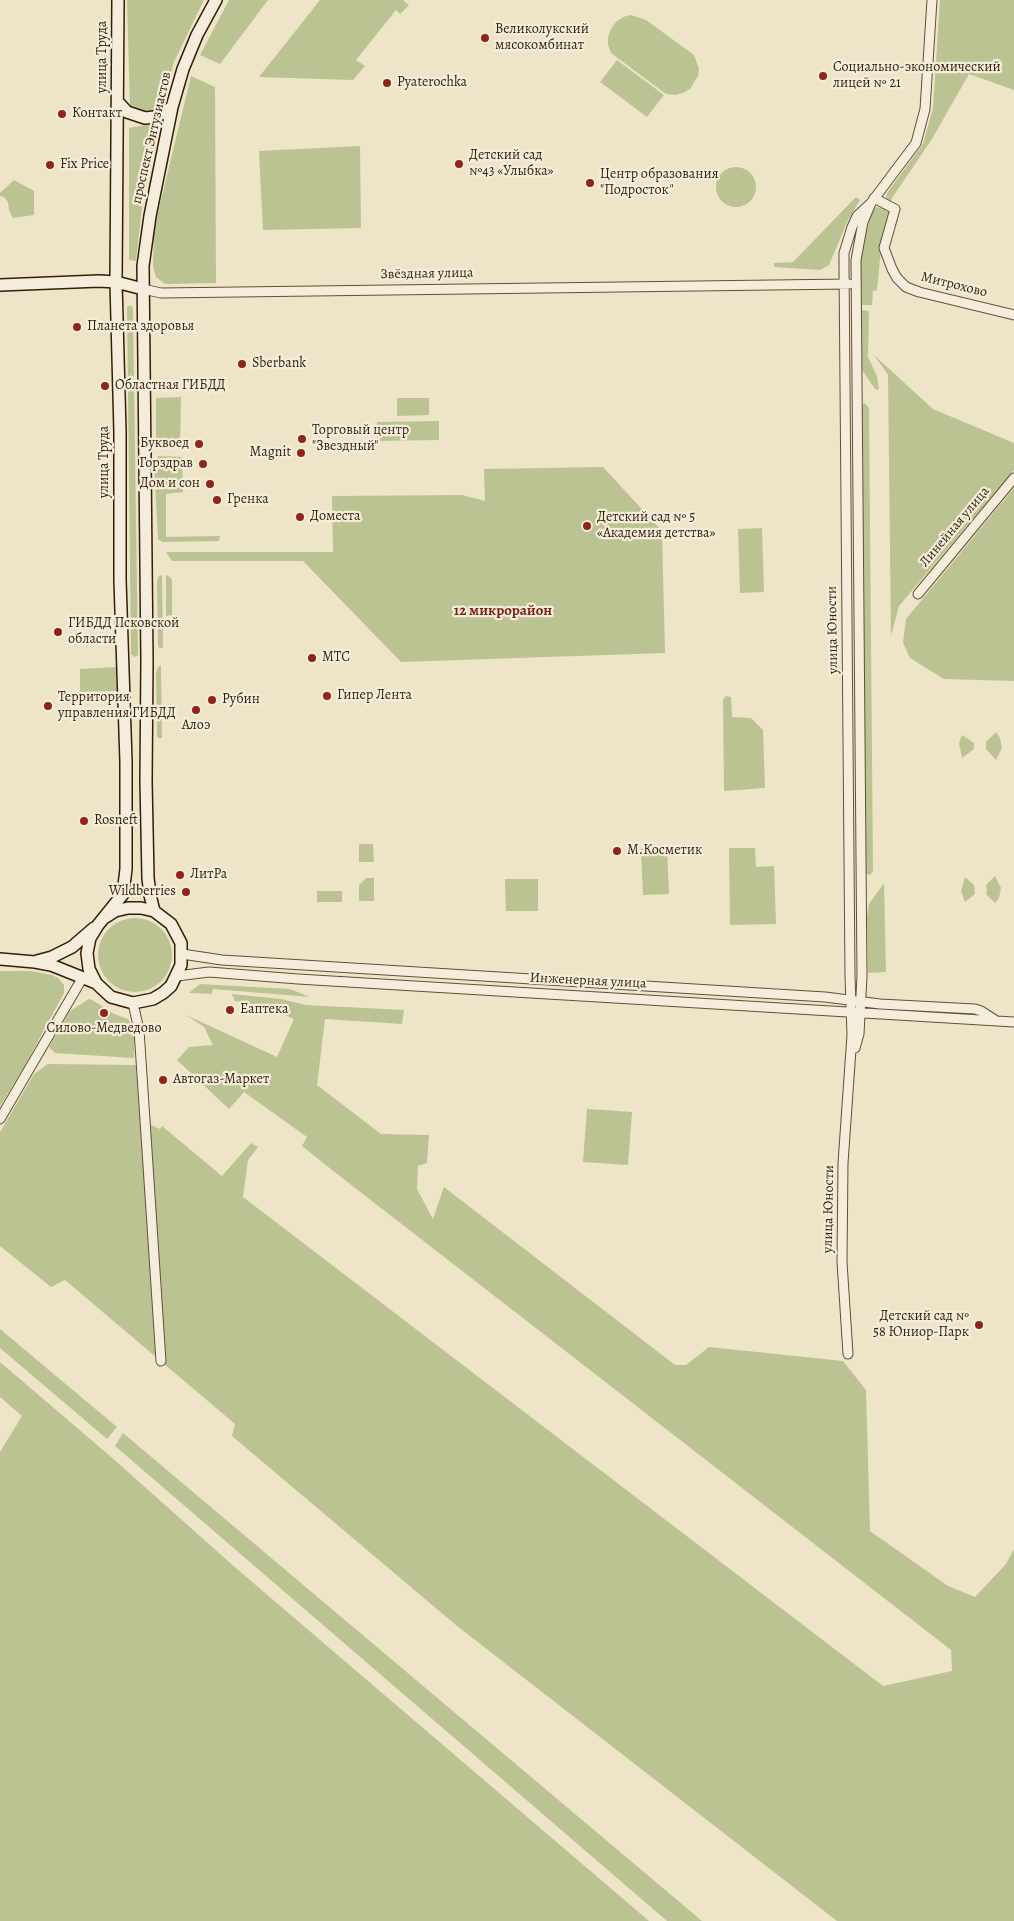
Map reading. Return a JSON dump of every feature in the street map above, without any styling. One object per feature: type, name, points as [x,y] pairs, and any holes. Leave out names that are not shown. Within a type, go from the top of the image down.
[{"type":"main road","name":"улица Труда","points":[[101,921],[123,894],[126,869],[126,762],[120,580],[120,432],[116,282],[118,0]]},
{"type":"main road","name":"проспект Энтузиастов","points":[[143,289],[143,266],[150,216],[172,106],[182,70],[197,35],[216,0]]},
{"type":"main road","points":[[118,102],[127,112],[145,118],[164,113],[172,106]]},
{"type":"main road","name":"Звёздная улица","points":[[0,285],[116,282],[143,289]]},
{"type":"main road","points":[[143,289],[146,791],[148,878],[154,912]]},
{"type":"main road","points":[[0,959],[52,965],[96,983],[111,996],[133,1003],[153,999],[171,986],[181,965],[181,943],[177,933],[167,920],[154,912],[141,908],[128,908],[115,911],[72,946],[52,957],[35,962]]},
{"type":"main road","points":[[96,983],[89,969],[87,953],[90,938],[101,921]]},
{"type":"street","name":"улица Юности","points":[[856,1012],[851,1000],[844,253],[857,216],[872,201],[916,142],[925,109],[932,0]]},
{"type":"street","name":"улица Юности","points":[[848,1354],[842,1262],[843,1163],[850,1065],[856,1012],[861,1001],[862,976],[855,284],[857,248],[872,201]]},
{"type":"street","name":"Митрохово","points":[[872,201],[895,209],[884,248],[897,278],[906,287],[919,292],[1014,315]]},
{"type":"street","name":"Звёздная улица","points":[[143,289],[161,293],[855,284]]},
{"type":"street","name":"Линейная улица","points":[[918,594],[1014,478]]},
{"type":"street","name":"Инженерная улица","points":[[182,954],[222,960],[754,992],[975,1009],[997,1021]]},
{"type":"street","name":"Инженерная улица","points":[[177,976],[209,972],[1014,1022]]},
{"type":"street","points":[[0,1119],[84,977]]},
{"type":"street","points":[[133,1003],[139,1030],[161,1361]]},
{"type":"green space","points":[[127,0],[204,0],[174,62],[162,105],[154,111],[145,113],[130,107]]},
{"type":"green space","points":[[229,0],[268,0],[220,64],[200,55]]},
{"type":"green space","points":[[320,0],[403,0],[409,5],[400,14],[396,10],[356,60],[365,66],[353,80],[259,77]]},
{"type":"green space","points":[[940,0],[1014,0],[1014,90],[969,74],[932,139],[890,201],[886,198],[887,193],[923,144],[933,108]]},
{"type":"green space","points":[[631,15],[646,20],[694,55],[699,69],[698,76],[690,89],[675,95],[666,94],[611,53],[608,37],[611,29],[623,17]]},
{"type":"green space","points":[[617,60],[664,95],[647,117],[600,82]]},
{"type":"green space","points":[[191,76],[215,87],[216,283],[165,284],[156,277],[153,267],[154,229]]},
{"type":"green space","points":[[161,122],[145,181],[136,261],[129,260],[129,128]]},
{"type":"green space","points":[[360,146],[361,228],[263,230],[259,151]]},
{"type":"green space","points":[[740,167],[747,170],[753,176],[756,187],[755,195],[747,204],[740,207],[732,207],[725,204],[717,195],[716,183],[719,176],[728,168]]},
{"type":"green space","points":[[14,180],[34,191],[34,215],[13,218],[8,202],[4,197],[0,196],[0,193]]},
{"type":"green space","points":[[856,197],[860,200],[848,220],[829,265],[820,270],[774,267],[774,263],[793,262]]},
{"type":"green space","points":[[876,207],[883,208],[890,213],[881,248],[877,291],[873,290],[872,305],[860,305],[861,251],[872,212]]},
{"type":"green space","points":[[132,306],[133,310],[138,655],[135,657],[131,654],[127,307]]},
{"type":"green space","points":[[861,310],[869,311],[868,357],[877,376],[879,390],[875,389],[862,370]]},
{"type":"green space","points":[[874,355],[933,409],[1014,443],[1014,470],[899,606],[891,636],[888,375]]},
{"type":"green space","points":[[181,397],[180,446],[164,446],[156,439],[156,398]]},
{"type":"green space","points":[[397,398],[429,398],[429,415],[397,416]]},
{"type":"green space","points":[[865,403],[869,408],[873,871],[870,875],[866,874],[865,871],[862,405]]},
{"type":"green space","points":[[439,421],[439,440],[377,441],[377,422]]},
{"type":"green space","points":[[158,456],[182,457],[183,492],[166,494],[166,537],[220,536],[219,541],[162,542],[158,539],[154,464]]},
{"type":"green space","points":[[603,467],[662,531],[665,653],[401,662],[303,561],[172,561],[166,552],[333,552],[332,496],[462,495],[485,501],[484,469]]},
{"type":"green space","points":[[1014,488],[1014,681],[944,679],[910,658],[903,643],[906,619]]},
{"type":"green space","points":[[762,528],[764,592],[740,593],[738,529]]},
{"type":"green space","points":[[162,575],[163,648],[159,648],[157,584],[158,577]]},
{"type":"green space","points":[[166,575],[172,580],[172,615],[166,616]]},
{"type":"green space","points":[[161,665],[162,738],[158,738],[156,673]]},
{"type":"green space","points":[[116,667],[117,691],[80,692],[80,669]]},
{"type":"green space","points":[[726,696],[731,697],[732,717],[751,718],[763,730],[765,788],[724,791],[723,700]]},
{"type":"green space","points":[[996,732],[1000,738],[1002,748],[996,760],[986,749],[986,742]]},
{"type":"green space","points":[[962,735],[974,743],[974,749],[962,758],[959,743]]},
{"type":"green space","points":[[359,844],[373,844],[374,862],[359,862]]},
{"type":"green space","points":[[667,848],[669,894],[643,895],[641,849]]},
{"type":"green space","points":[[729,848],[755,848],[756,867],[774,866],[776,924],[730,925]]},
{"type":"green space","points":[[995,876],[1001,888],[999,898],[995,903],[986,894],[986,885]]},
{"type":"green space","points":[[965,877],[974,885],[975,894],[965,902],[961,891]]},
{"type":"green space","points":[[366,878],[374,878],[374,901],[359,901],[359,885]]},
{"type":"green space","points":[[505,879],[538,879],[538,911],[506,911]]},
{"type":"green space","points":[[884,883],[886,972],[868,973],[867,916],[869,904]]},
{"type":"green space","points":[[317,891],[342,891],[342,902],[317,902]]},
{"type":"green space","points":[[135,918],[156,924],[166,934],[172,955],[166,976],[156,986],[135,992],[114,986],[104,976],[98,955],[104,934],[114,924]]},
{"type":"green space","points":[[0,971],[31,971],[52,975],[58,978],[64,985],[64,993],[24,1067],[0,1106]]},
{"type":"green space","points":[[200,984],[290,989],[310,997],[213,989],[212,994],[189,993]]},
{"type":"green space","points":[[232,994],[281,999],[306,1005],[404,1010],[402,1024],[325,1019],[317,1085],[381,1134],[429,1135],[427,1163],[418,1166],[417,1189],[433,1219],[444,1187],[675,1365],[686,1365],[709,1347],[843,1361],[866,1390],[870,1531],[948,1586],[975,1597],[1006,1564],[1014,1549],[1014,1921],[837,1921],[457,1626],[232,1436],[235,1424],[65,1280],[51,1287],[0,1246],[0,1132],[34,1074],[48,1064],[136,1065],[140,1120],[160,1129],[162,1126],[222,1176],[251,1143],[258,1147],[248,1160],[243,1197],[883,1686],[952,1671],[951,1650],[332,1170],[302,1146],[307,1137],[244,1092],[229,1109],[177,1060],[189,1047],[213,1045],[204,1027],[186,1015],[277,1057],[294,1019],[264,1006],[235,1001]]},
{"type":"green space","points":[[89,999],[114,1014],[128,1019],[135,1031],[134,1058],[55,1053],[49,1047],[70,1011]]},
{"type":"green space","points":[[587,1109],[632,1112],[628,1165],[583,1162]]},
{"type":"green space","points":[[0,1329],[117,1427],[107,1439],[0,1348]]},
{"type":"green space","points":[[0,1362],[110,1456],[237,1569],[649,1921],[0,1921],[0,1452],[22,1416],[0,1397]]},
{"type":"green space","points":[[123,1433],[702,1921],[667,1921],[115,1446]]},
{"type":"place","name":"Великолукский мясокомбинат","points":[[485,38]]},
{"type":"place","name":"Социально-экономический лицей № 21","points":[[823,76]]},
{"type":"place","name":"Pyaterochka","points":[[387,83]]},
{"type":"place","name":"Контакт","points":[[62,114]]},
{"type":"place","name":"Детский сад №43 «Улыбка»","points":[[459,164]]},
{"type":"place","name":"Fix Price","points":[[50,165]]},
{"type":"place","name":"Центр образования \"Подросток\"","points":[[590,183]]},
{"type":"place","name":"Планета здоровья","points":[[77,327]]},
{"type":"place","name":"Sberbank","points":[[242,364]]},
{"type":"place","name":"Областная ГИБДД","points":[[105,386]]},
{"type":"place","name":"Торговый центр \"Звездный\"","points":[[302,439]]},
{"type":"place","name":"Буквоед","points":[[199,444]]},
{"type":"place","name":"Magnit","points":[[301,453]]},
{"type":"place","name":"Горздрав","points":[[203,464]]},
{"type":"place","name":"Дом и сон","points":[[210,484]]},
{"type":"place","name":"Гренка","points":[[217,500]]},
{"type":"place","name":"Доместа","points":[[300,517]]},
{"type":"place","name":"Детский сад № 5 «Академия детства»","points":[[587,526]]},
{"type":"place","name":"ГИБДД Псковской области","points":[[58,632]]},
{"type":"place","name":"МТС","points":[[312,658]]},
{"type":"place","name":"Гипер Лента","points":[[327,696]]},
{"type":"place","name":"Рубин","points":[[212,700]]},
{"type":"place","name":"Территория управления ГИБДД","points":[[48,706]]},
{"type":"place","name":"Алоэ","points":[[196,710]]},
{"type":"place","name":"Rosneft","points":[[84,821]]},
{"type":"place","name":"М.Косметик","points":[[617,851]]},
{"type":"place","name":"ЛитРа","points":[[180,875]]},
{"type":"place","name":"Wildberries","points":[[186,892]]},
{"type":"place","name":"Еаптека","points":[[230,1010]]},
{"type":"place","name":"Силово-Медведово","points":[[104,1013]]},
{"type":"place","name":"Автогаз-Маркет","points":[[163,1080]]},
{"type":"place","name":"Детский сад № 58 Юниор-Парк","points":[[979,1325]]},
{"type":"district","name":"12 микрорайон","points":[[503,611]]}]
